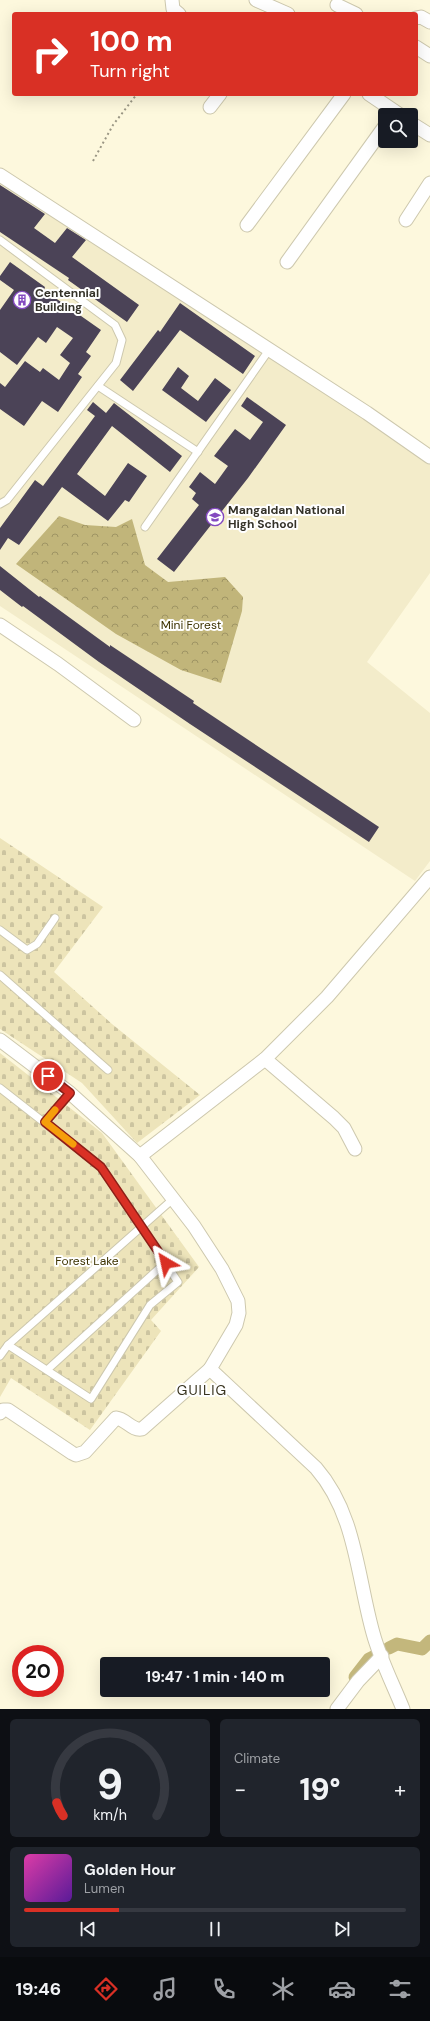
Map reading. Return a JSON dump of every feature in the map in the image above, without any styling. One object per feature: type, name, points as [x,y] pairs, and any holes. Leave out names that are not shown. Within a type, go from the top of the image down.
[{"type":"street","points":[[172,0],[173,9],[177,12]]},
{"type":"street","points":[[256,0],[283,12]]},
{"type":"street","points":[[336,8],[349,12]]},
{"type":"street","points":[[418,18],[421,17],[430,22]]},
{"type":"street","points":[[418,48],[430,56]]},
{"type":"street","points":[[210,107],[218,96]]},
{"type":"street","points":[[247,225],[343,96]]},
{"type":"street","points":[[372,96],[388,108]]},
{"type":"street","points":[[418,127],[430,135]]},
{"type":"street","points":[[287,262],[378,136]]},
{"type":"street","points":[[0,175],[367,413],[430,457]]},
{"type":"street","points":[[406,220],[430,183]]},
{"type":"street","points":[[0,625],[58,664],[134,720]]},
{"type":"street","points":[[140,1156],[265,1059],[327,997],[430,877]]},
{"type":"street","points":[[0,1040],[70,1093],[140,1156],[194,1226],[222,1270],[238,1301],[239,1313],[236,1325],[210,1369],[142,1429],[136,1429],[116,1418],[85,1452],[81,1454],[72,1453],[8,1410],[3,1410],[0,1413]]},
{"type":"street","points":[[265,1059],[334,1118],[344,1128],[355,1149]]},
{"type":"street","points":[[210,1369],[316,1468],[328,1482],[349,1526],[373,1632],[403,1709]]},
{"type":"street","points":[[337,1709],[358,1682],[382,1656]]},
{"type":"lane","points":[[0,240],[115,325],[122,340],[116,363],[7,500],[0,504]]},
{"type":"lane","points":[[145,527],[269,350]]},
{"type":"lane","points":[[98,386],[198,452]]},
{"type":"lane","points":[[1,934],[27,950],[37,944],[55,918]]},
{"type":"lane","points":[[0,975],[108,1070]]},
{"type":"lane","points":[[0,1088],[101,1167],[178,1282],[150,1305],[92,1399],[8,1345]]},
{"type":"lane","points":[[45,1122],[70,1093]]},
{"type":"lane","points":[[0,1356],[8,1345],[173,1198]]},
{"type":"lane","points":[[47,1370],[166,1263]]},
{"type":"path","points":[[93,161],[113,125],[135,96]]},
{"type":"shaded area","name":"Mangaldan National High School","points":[[0,177],[430,461],[430,573],[367,662],[430,713],[430,861],[415,881],[0,606]]},
{"type":"green space","name":"Mini Forest","points":[[59,516],[85,525],[116,527],[132,519],[145,565],[168,582],[225,577],[243,597],[242,611],[221,683],[181,670],[116,634],[16,564]]},
{"type":"green space","points":[[0,838],[103,907],[54,972],[112,1024],[200,1095],[137,1143],[82,1083],[0,1029]]},
{"type":"green space","name":"Forest Lake","points":[[0,1053],[102,1133],[199,1267],[151,1320],[161,1331],[90,1430],[11,1378],[0,1397]]},
{"type":"building","points":[[0,185],[45,214],[34,228],[55,243],[67,228],[86,240],[72,257],[139,305],[127,322],[68,280],[69,278],[0,232]]},
{"type":"building","points":[[10,262],[45,287],[44,290],[101,330],[86,352],[91,356],[78,374],[82,377],[58,412],[42,401],[24,426],[0,409],[0,383],[5,387],[25,361],[40,372],[43,368],[59,380],[70,363],[60,355],[73,338],[57,327],[46,343],[38,337],[17,365],[0,352],[0,310],[14,290],[0,280],[0,276]]},
{"type":"building","points":[[180,303],[255,356],[243,374],[180,330],[133,391],[120,380],[158,330],[160,332]]},
{"type":"building","points":[[178,367],[189,376],[181,388],[198,401],[215,378],[231,390],[206,422],[162,390]]},
{"type":"building","points":[[247,397],[286,425],[248,478],[174,572],[157,559],[199,505],[192,499],[196,493],[189,487],[200,472],[215,484],[228,466],[214,456],[235,429],[250,440],[263,422],[241,406]]},
{"type":"building","points":[[93,402],[106,413],[114,403],[182,456],[170,472],[112,426],[77,474],[105,496],[128,463],[147,476],[129,502],[125,500],[108,521],[62,487],[19,545],[8,538],[0,550],[0,528],[35,480],[43,486],[95,416],[87,410]]},
{"type":"building","points":[[0,566],[39,597],[40,596],[110,647],[110,645],[194,701],[193,703],[379,827],[369,842],[190,724],[99,662],[23,606],[22,607],[0,590]]},
{"type":"waterway","points":[[389,1648],[397,1644],[422,1649],[430,1641]]},
{"type":"waterway","points":[[355,1677],[369,1659],[379,1654]]},
{"type":"slow traffic","points":[[55,1110],[45,1122],[73,1144]]},
{"type":"place","name":"Centennial Building","points":[[22,300]]},
{"type":"place","name":"Mangaldan National High School","points":[[215,517]]},
{"type":"district","name":"GUILIG","points":[[202,1390]]},
{"type":"route","points":[[48,1076],[70,1093],[45,1122],[101,1167],[166,1263]]}]
